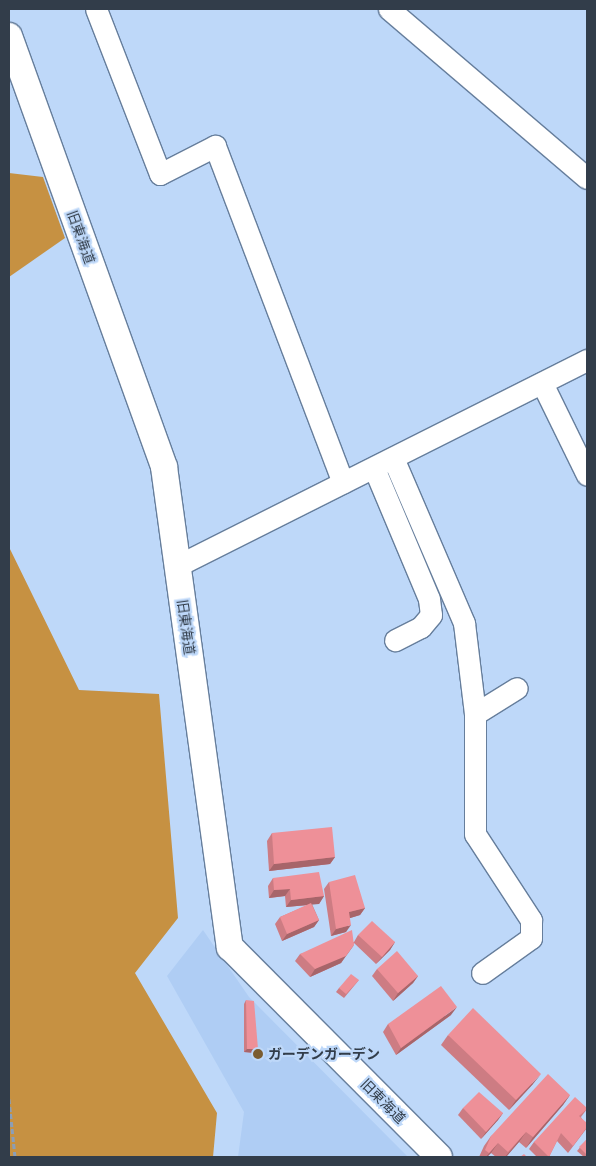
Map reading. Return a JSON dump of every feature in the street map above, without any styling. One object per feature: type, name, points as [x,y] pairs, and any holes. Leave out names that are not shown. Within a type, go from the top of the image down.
[{"type":"street","points":[[96,9],[160,174],[215,146],[343,483]]},
{"type":"street","points":[[392,10],[587,178]]},
{"type":"street","name":"旧東海道","points":[[9,36],[164,468],[230,947],[438,1157]]},
{"type":"street","points":[[177,566],[587,360]]},
{"type":"street","points":[[542,383],[587,475]]},
{"type":"street","points":[[393,458],[464,623],[475,714],[474,834],[531,920],[531,938],[482,973]]},
{"type":"street","points":[[374,468],[430,599],[431,615],[421,627],[396,640]]},
{"type":"street","points":[[475,714],[517,688]]},
{"type":"path","points":[[9,1099],[14,1157]]},
{"type":"shaded area","points":[[9,173],[43,177],[65,238],[9,277]]},
{"type":"shaded area","points":[[9,547],[79,690],[159,694],[178,918],[135,973],[217,1113],[213,1157],[9,1157]]},
{"type":"shaded area","name":"ガーデンガーデン","points":[[203,930],[249,997],[408,1157],[238,1157],[244,1112],[167,976]]},
{"type":"building","points":[[332,827],[335,857],[274,864],[272,833]]},
{"type":"building","points":[[319,872],[324,896],[291,900],[290,889],[274,890],[273,878]]},
{"type":"building","points":[[355,875],[365,908],[349,912],[351,925],[336,929],[329,882]]},
{"type":"building","points":[[311,903],[319,920],[287,934],[280,917]]},
{"type":"building","points":[[372,921],[395,942],[382,957],[358,935]]},
{"type":"building","points":[[352,930],[354,945],[346,956],[315,969],[300,954]]},
{"type":"building","points":[[397,951],[418,976],[398,993],[377,969]]},
{"type":"building","points":[[351,974],[359,980],[346,994],[339,988]]},
{"type":"building","points":[[441,986],[457,1007],[401,1048],[388,1024]]},
{"type":"building","points":[[246,1000],[254,1001],[258,1049],[247,1049]]},
{"type":"building","points":[[473,1008],[541,1074],[516,1100],[448,1035]]},
{"type":"building","points":[[548,1074],[570,1095],[533,1137],[526,1132],[508,1152],[498,1143],[489,1153],[485,1150],[491,1136]]},
{"type":"building","points":[[479,1092],[503,1113],[486,1132],[463,1108]]},
{"type":"building","points":[[575,1097],[587,1108],[579,1116],[587,1123],[587,1127],[573,1146],[561,1133],[549,1157],[534,1142]]},
{"type":"building","points":[[587,1139],[587,1155],[579,1147]]},
{"type":"place","name":"ガーデンガーデン","points":[[258,1054]]}]
